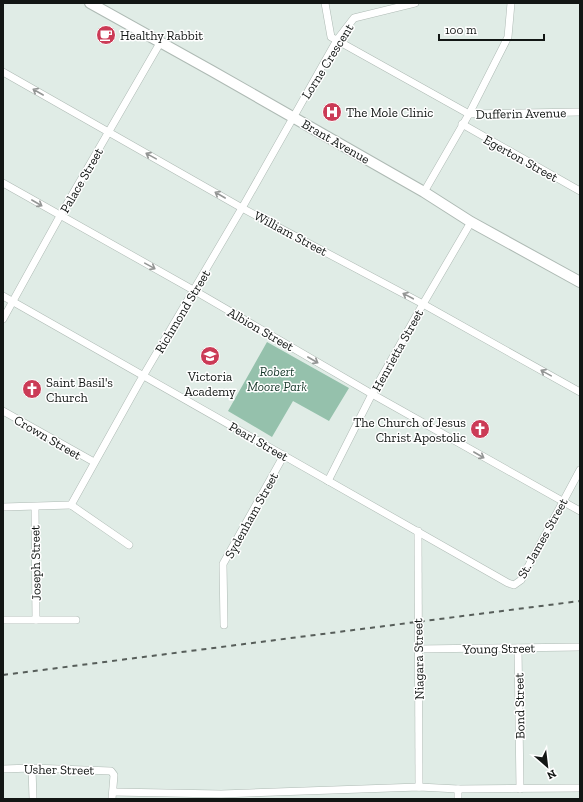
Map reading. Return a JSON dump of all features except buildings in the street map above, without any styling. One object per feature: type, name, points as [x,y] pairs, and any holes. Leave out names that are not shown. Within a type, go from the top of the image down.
[{"type":"main road","name":"Brant Avenue","points":[[90,3],[424,192],[471,222],[580,282]]},
{"type":"street","points":[[325,3],[331,37],[337,40]]},
{"type":"street","name":"Lorne Crescent","points":[[293,117],[337,40],[354,18],[415,3]]},
{"type":"street","points":[[424,192],[469,114],[508,37],[511,3]]},
{"type":"street","name":"Dufferin Avenue","points":[[337,40],[469,114],[580,112]]},
{"type":"street","name":"Palace Street","points":[[3,319],[60,216],[160,43]]},
{"type":"street","name":"William Street","points":[[3,72],[242,208],[423,304],[580,392]]},
{"type":"street","name":"Richmond Street","points":[[71,505],[94,462],[195,291],[293,117]]},
{"type":"street","name":"Egerton Street","points":[[462,124],[580,191]]},
{"type":"street","name":"Albion Street","points":[[3,183],[195,291],[372,394],[580,512]]},
{"type":"street","name":"Henrietta Street","points":[[328,481],[372,394],[471,222]]},
{"type":"street","name":"Pearl Street","points":[[3,296],[508,583],[514,585]]},
{"type":"street","name":"Crown Street","points":[[3,411],[94,462]]},
{"type":"street","name":"Sydenham Street","points":[[224,625],[224,564],[284,455]]},
{"type":"street","name":"St. James Street","points":[[514,585],[521,580],[580,470]]},
{"type":"street","points":[[3,507],[71,505],[129,545]]},
{"type":"street","name":"Joseph Street","points":[[34,507],[36,620]]},
{"type":"street","name":"Niagara Street","points":[[418,532],[419,787]]},
{"type":"street","points":[[3,620],[76,620]]},
{"type":"street","name":"Young Street","points":[[418,649],[580,647]]},
{"type":"street","name":"Bond Street","points":[[518,648],[520,789]]},
{"type":"street","points":[[32,768],[33,799]]},
{"type":"street","name":"Usher Street","points":[[3,769],[32,768],[107,770],[111,771],[114,775],[113,796]]},
{"type":"street","points":[[113,796],[221,796],[419,787],[458,789],[580,788]]},
{"type":"street","points":[[458,789],[458,799]]},
{"type":"green space","name":"Robert Moore Park","points":[[267,342],[349,388],[329,421],[293,401],[272,437],[228,411]]},
{"type":"railway","points":[[3,675],[580,601]]},
{"type":"place","name":"Healthy Rabbit","points":[[106,35]]},
{"type":"place","name":"The Mole Clinic","points":[[332,112]]},
{"type":"place","name":"Victoria Academy","points":[[210,356]]},
{"type":"place","name":"Saint Basil's Church","points":[[32,389]]},
{"type":"place","name":"The Church of Jesus Christ Apostolic","points":[[480,429]]}]
